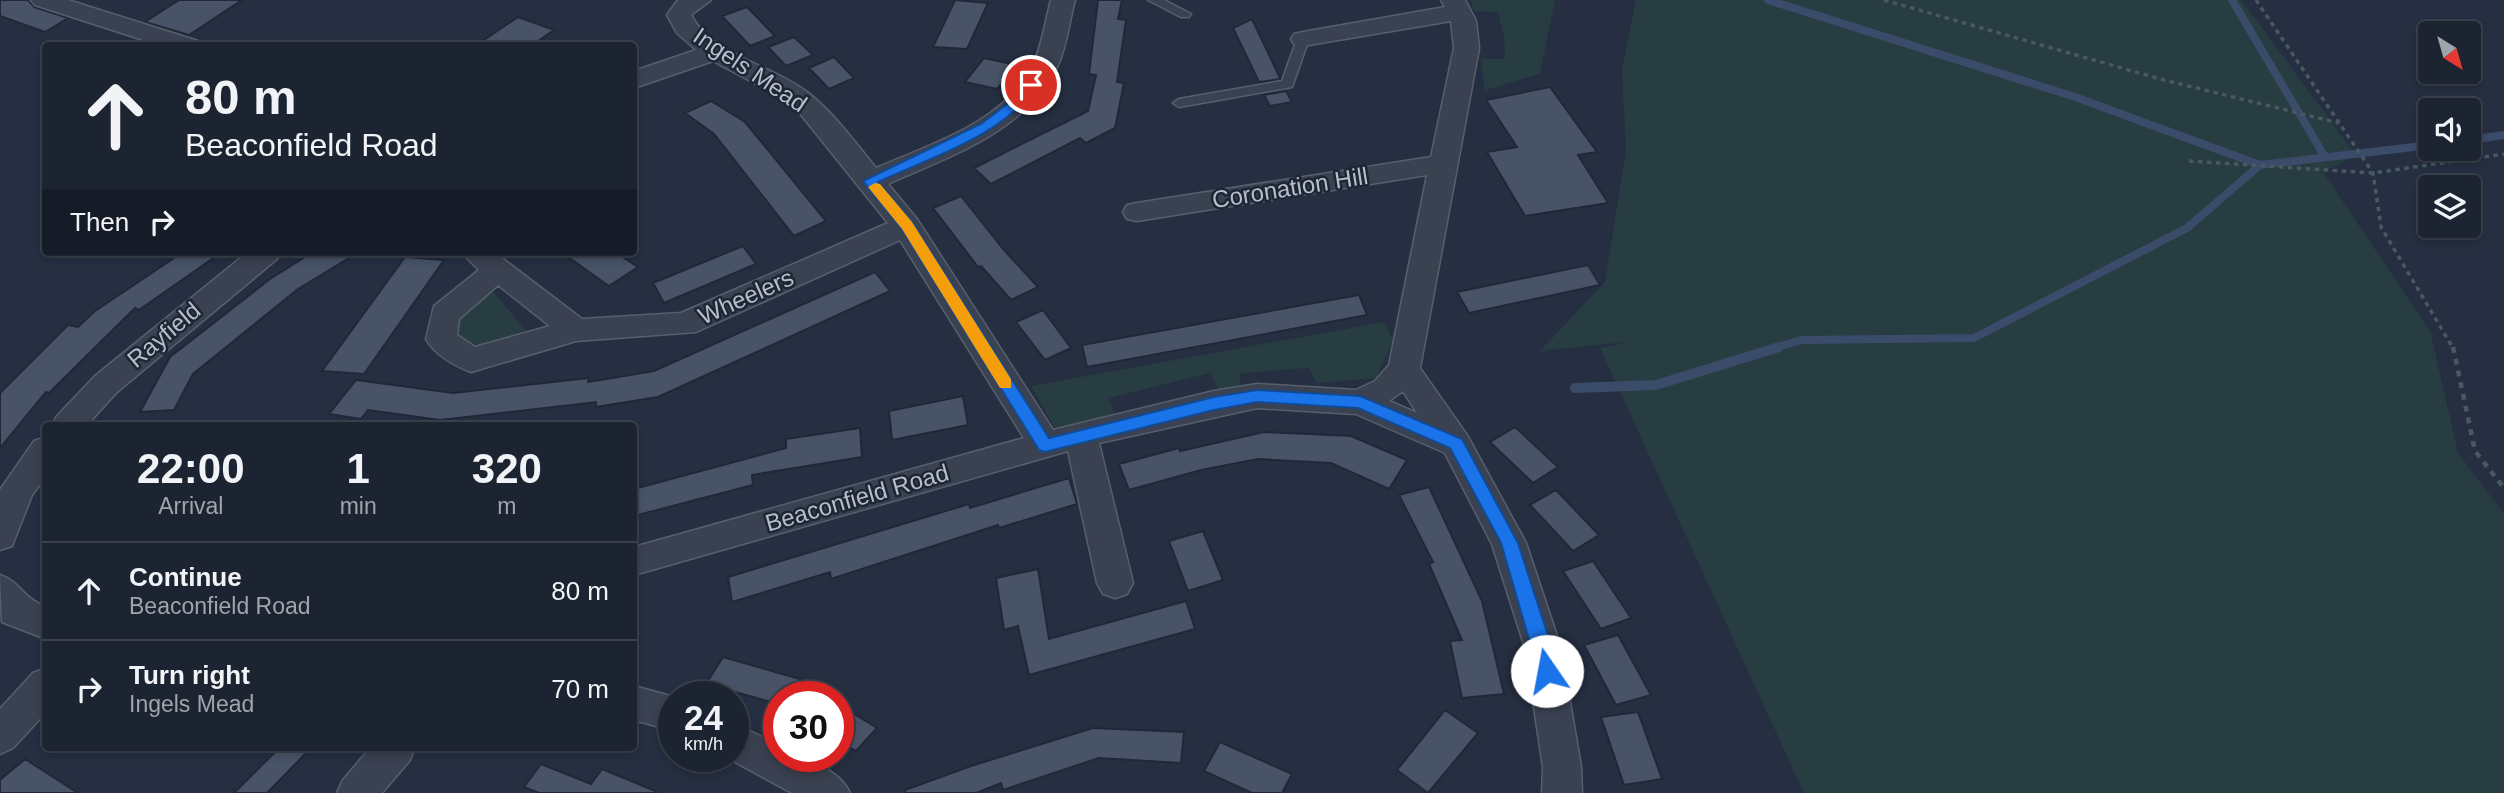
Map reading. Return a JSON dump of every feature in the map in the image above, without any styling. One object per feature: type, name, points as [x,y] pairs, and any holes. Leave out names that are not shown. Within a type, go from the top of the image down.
[{"type":"street","points":[[43,0],[176,42]]},
{"type":"street","points":[[870,181],[986,127],[1019,100],[1044,68],[1063,0]]},
{"type":"street","name":"Ingels Mead","points":[[688,2],[679,15],[680,23],[716,51],[805,102],[907,226],[1045,445]]},
{"type":"street","points":[[1303,39],[1457,6],[1468,28],[1469,40],[1404,369],[1386,389],[1360,402]]},
{"type":"street","points":[[637,79],[716,51]]},
{"type":"street","name":"Coronation Hill","points":[[1137,212],[1443,164]]},
{"type":"street","name":"Wheelers","points":[[576,330],[487,261],[445,314],[441,339],[471,360],[576,330],[685,324],[907,226]]},
{"type":"street","name":"Rayfield","points":[[71,422],[106,384],[262,256]]},
{"type":"street","points":[[1404,369],[1456,444],[1509,543],[1543,648],[1562,767],[1562,793]]},
{"type":"street","name":"Beaconfield Road","points":[[637,560],[1081,435],[1257,396],[1360,402]]},
{"type":"street","points":[[1360,402],[1456,444]]},
{"type":"street","points":[[1081,435],[1115,583]]},
{"type":"street","points":[[0,536],[17,490],[42,456]]},
{"type":"street","points":[[0,590],[15,611],[42,622]]},
{"type":"street","points":[[0,736],[42,689]]},
{"type":"street","points":[[637,704],[658,710]]},
{"type":"street","points":[[749,750],[830,793]]},
{"type":"street","points":[[357,793],[393,751]]},
{"type":"lane","points":[[1154,0],[1185,14]]},
{"type":"lane","points":[[1179,103],[1287,84],[1303,39]]},
{"type":"path","points":[[1884,0],[2160,79],[2339,123]]},
{"type":"path","points":[[2256,0],[2374,173],[2381,227],[2453,347],[2475,451],[2504,488]]},
{"type":"path","points":[[2189,161],[2374,173],[2504,154]]},
{"type":"green space","points":[[1471,0],[1555,0],[1540,74],[1485,90],[1481,59],[1505,59],[1504,37],[1498,12],[1474,11]]},
{"type":"green space","points":[[1636,0],[2241,0],[2356,155],[2323,172],[2430,331],[2458,453],[2504,514],[2504,793],[1804,793],[1600,348],[1627,342],[1540,351],[1605,282],[1626,151],[1622,69]]},
{"type":"green space","points":[[490,288],[527,332],[492,344],[474,344],[457,337],[458,312]]},
{"type":"green space","points":[[1384,322],[1393,340],[1376,378],[1317,383],[1309,368],[1241,373],[1239,387],[1219,390],[1210,373],[1109,398],[1114,414],[1055,428],[1031,386]]},
{"type":"building","points":[[0,0],[28,0],[34,7],[68,18],[45,32],[0,16]]},
{"type":"building","points":[[179,0],[242,0],[189,35],[145,22]]},
{"type":"building","points":[[955,0],[988,3],[967,49],[933,47]]},
{"type":"building","points":[[1098,0],[1122,0],[1118,19],[1126,20],[1117,82],[1124,83],[1115,128],[1086,143],[1080,138],[991,184],[974,168],[1088,111],[1096,75],[1089,74]]},
{"type":"building","points":[[747,7],[775,36],[750,46],[722,16]]},
{"type":"building","points":[[518,17],[554,30],[537,42],[481,42]]},
{"type":"building","points":[[1252,19],[1280,79],[1259,82],[1233,28]]},
{"type":"building","points":[[794,37],[813,55],[786,66],[768,47]]},
{"type":"building","points":[[834,57],[854,78],[829,89],[809,68]]},
{"type":"building","points":[[984,58],[1016,65],[997,89],[965,82]]},
{"type":"building","points":[[1550,87],[1597,152],[1578,155],[1608,203],[1525,216],[1487,152],[1517,147],[1486,100]]},
{"type":"building","points":[[1286,91],[1292,102],[1270,106],[1264,95]]},
{"type":"building","points":[[711,101],[745,122],[826,221],[794,236],[714,134],[685,113]]},
{"type":"building","points":[[961,196],[1038,287],[1011,300],[981,266],[978,267],[933,208]]},
{"type":"building","points":[[743,246],[756,264],[664,303],[653,283]]},
{"type":"building","points":[[177,256],[216,256],[139,310],[135,308],[49,393],[46,392],[0,448],[0,393],[68,325],[78,327],[95,311]]},
{"type":"building","points":[[307,256],[352,256],[298,289],[193,374],[174,410],[140,412],[170,357],[270,279]]},
{"type":"building","points":[[567,256],[621,256],[638,267],[609,286]]},
{"type":"building","points":[[405,257],[444,260],[364,374],[322,371]]},
{"type":"building","points":[[1588,265],[1600,285],[1469,313],[1457,292]]},
{"type":"building","points":[[875,272],[890,291],[658,397],[596,407],[596,402],[440,420],[368,410],[361,419],[329,414],[356,380],[453,393],[589,378],[588,382],[654,371]]},
{"type":"building","points":[[1359,295],[1367,315],[1087,367],[1082,345]]},
{"type":"building","points":[[1043,310],[1071,348],[1045,360],[1016,322]]},
{"type":"building","points":[[963,396],[968,425],[892,440],[889,411]]},
{"type":"building","points":[[1515,427],[1558,467],[1533,483],[1490,442]]},
{"type":"building","points":[[860,428],[862,457],[752,475],[753,485],[637,515],[637,488],[786,448],[786,439]]},
{"type":"building","points":[[1264,432],[1351,436],[1407,460],[1389,489],[1331,463],[1258,459],[1201,470],[1129,490],[1119,464],[1179,448],[1180,451]]},
{"type":"building","points":[[1069,478],[1077,504],[999,528],[998,525],[831,579],[830,572],[732,602],[728,577],[969,504],[970,508]]},
{"type":"building","points":[[1429,487],[1482,601],[1504,694],[1462,698],[1450,641],[1462,640],[1429,564],[1433,562],[1399,495]]},
{"type":"building","points":[[1556,490],[1599,535],[1573,551],[1530,505]]},
{"type":"building","points":[[1203,531],[1223,580],[1188,591],[1169,541]]},
{"type":"building","points":[[1593,561],[1631,618],[1601,629],[1563,571]]},
{"type":"building","points":[[1038,569],[1049,639],[1186,601],[1195,629],[1029,675],[1018,626],[1004,630],[996,578]]},
{"type":"building","points":[[1618,635],[1651,695],[1616,705],[1584,645]]},
{"type":"building","points":[[723,657],[807,681],[763,681],[763,700],[749,696],[749,681],[708,681]]},
{"type":"building","points":[[1445,710],[1478,733],[1428,793],[1397,770]]},
{"type":"building","points":[[1638,712],[1662,779],[1624,785],[1601,717]]},
{"type":"building","points":[[854,714],[877,728],[856,751],[854,750]]},
{"type":"building","points":[[1093,728],[1184,732],[1181,763],[1099,758],[1003,790],[1001,783],[976,793],[905,793],[905,790],[971,766]]},
{"type":"building","points":[[1220,742],[1292,774],[1282,793],[1252,793],[1204,771]]},
{"type":"building","points":[[276,751],[308,751],[267,793],[234,793]]},
{"type":"building","points":[[25,759],[78,793],[0,793],[0,780]]},
{"type":"building","points":[[541,764],[591,784],[602,769],[660,793],[539,793],[524,787]]},
{"type":"waterway","points":[[1768,0],[2075,97],[2260,165]]},
{"type":"waterway","points":[[2232,0],[2325,157]]},
{"type":"waterway","points":[[2481,138],[2504,135]]},
{"type":"waterway","points":[[2260,165],[2418,147]]},
{"type":"waterway","points":[[1774,348],[1801,340],[1974,338],[2187,228],[2260,165]]},
{"type":"waterway","points":[[1575,388],[1656,385],[1779,347]]},
{"type":"slow traffic","points":[[875,187],[907,226],[1006,383]]},
{"type":"route","points":[[1031,85],[1019,100],[986,127],[870,181],[907,226],[1045,445],[1214,403],[1257,396],[1360,402],[1456,444],[1509,543],[1543,648],[1547,671]]}]
